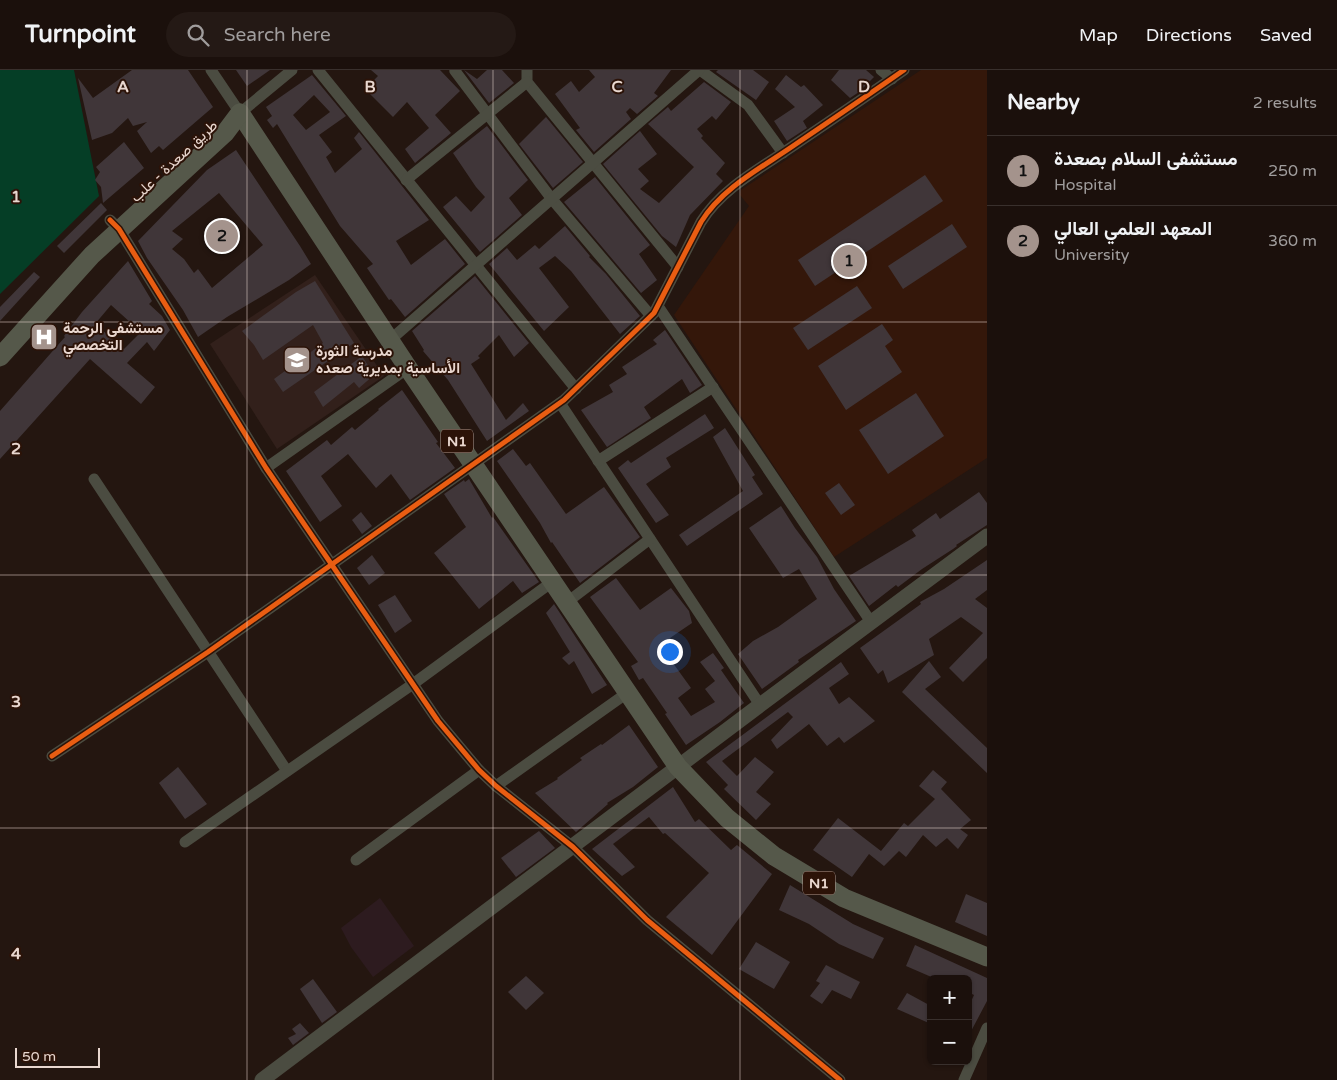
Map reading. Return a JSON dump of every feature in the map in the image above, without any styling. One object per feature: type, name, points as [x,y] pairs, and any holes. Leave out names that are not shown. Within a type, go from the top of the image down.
[{"type":"highway","name":"طريق صعدة - علب","points":[[0,357],[92,255],[115,224],[180,155],[218,123],[240,113]]},
{"type":"highway","name":"N1","points":[[240,113],[472,464],[678,767],[727,818],[774,856],[844,898],[987,958]]},
{"type":"highway","name":"طريق صعدة - علب","points":[[0,338],[82,247],[115,224]]},
{"type":"street","points":[[212,70],[240,113],[292,70]]},
{"type":"street","points":[[318,70],[576,389]]},
{"type":"street","points":[[456,70],[551,198],[650,316]]},
{"type":"street","points":[[527,70],[527,82],[678,267]]},
{"type":"street","points":[[389,340],[700,70],[748,105],[783,152]]},
{"type":"street","points":[[881,70],[892,79]]},
{"type":"street","points":[[52,756],[208,652],[560,403],[658,306],[702,222],[714,205],[737,184],[904,70]]},
{"type":"street","points":[[406,180],[527,82]]},
{"type":"street","points":[[115,224],[266,468],[331,566],[438,721],[479,770],[496,786],[573,847],[647,920],[840,1080]]},
{"type":"street","points":[[658,306],[871,622]]},
{"type":"street","points":[[266,468],[408,368]]},
{"type":"street","points":[[598,461],[713,387]]},
{"type":"street","points":[[560,403],[760,705]]},
{"type":"street","points":[[94,479],[287,771]]},
{"type":"street","points":[[262,1080],[987,536]]},
{"type":"street","points":[[566,603],[650,539]]},
{"type":"street","points":[[185,842],[413,684],[552,582]]},
{"type":"street","points":[[496,786],[627,694]]},
{"type":"street","points":[[356,860],[479,770]]},
{"type":"street","points":[[964,1080],[987,1028]]},
{"type":"shaded area","points":[[921,70],[987,70],[987,458],[834,557],[674,315],[749,206],[740,195],[741,190]]},
{"type":"shaded area","name":"مدرسة الثورة الأساسية بمديرية صعده","points":[[315,275],[384,376],[277,449],[210,344]]},
{"type":"shaded area","points":[[380,898],[414,946],[373,977],[351,947],[341,928]]},
{"type":"green space","points":[[0,70],[74,70],[99,196],[0,294]]},
{"type":"building","points":[[132,70],[188,70],[213,107],[163,150],[159,146],[151,153],[137,131],[147,122],[133,126],[128,118],[112,133],[92,140],[78,78],[93,98]]},
{"type":"building","points":[[236,70],[270,70],[247,86]]},
{"type":"building","points":[[371,70],[440,70],[460,91],[435,115],[451,133],[415,163],[405,149],[429,128],[407,102],[393,117],[365,89],[378,76]]},
{"type":"building","points":[[464,70],[477,79],[487,70],[502,70],[514,83],[489,103]]},
{"type":"building","points":[[589,70],[671,70],[654,93],[658,96],[637,114],[630,108],[626,112],[631,119],[594,152],[576,130],[580,128],[555,94],[571,81],[579,92],[595,77]]},
{"type":"building","points":[[718,70],[753,70],[769,82],[756,100],[716,72]]},
{"type":"building","points":[[839,70],[866,70],[874,77],[850,98],[831,80]]},
{"type":"building","points":[[312,75],[346,116],[319,135],[332,152],[326,157],[335,173],[362,149],[354,138],[359,132],[429,220],[396,241],[411,265],[445,239],[465,264],[405,317],[391,299],[389,300],[367,268],[373,264],[340,226],[277,124],[273,128],[267,120],[272,116],[266,107]],"holes":[[[314,95],[330,112],[306,130],[293,115]]]},
{"type":"building","points":[[786,75],[801,87],[804,85],[823,105],[803,121],[807,128],[787,141],[774,121],[795,107],[775,89]]},
{"type":"building","points":[[704,82],[731,102],[716,120],[712,116],[697,129],[703,136],[701,138],[725,163],[716,174],[723,181],[690,215],[676,247],[662,236],[603,164],[640,131],[657,154],[638,169],[649,181],[640,189],[659,203],[694,167],[648,124],[668,107],[671,111]]},
{"type":"building","points":[[546,117],[583,162],[553,188],[519,144]]},
{"type":"building","points":[[487,126],[528,180],[509,198],[522,215],[480,252],[443,207],[456,196],[471,212],[485,197],[453,153]]},
{"type":"building","points":[[124,142],[144,168],[103,203],[101,187],[95,180],[100,172],[96,167]]},
{"type":"building","points":[[236,150],[311,264],[289,280],[227,317],[198,337],[183,310],[147,258],[138,241],[207,170]],"holes":[[[219,193],[263,245],[212,288],[198,269],[194,273],[184,259],[172,249],[183,239],[172,231]]]},
{"type":"building","points":[[925,175],[943,201],[815,286],[798,260]]},
{"type":"building","points":[[595,177],[650,245],[639,254],[657,280],[641,293],[564,202]]},
{"type":"building","points":[[101,203],[107,210],[64,253],[57,246]]},
{"type":"building","points":[[952,224],[967,247],[903,289],[888,266]]},
{"type":"building","points":[[565,226],[640,316],[620,334],[571,271],[555,256],[539,268],[569,307],[544,331],[489,264],[507,248],[517,260],[535,245],[539,249]]},
{"type":"building","points":[[128,261],[152,301],[149,304],[162,316],[170,330],[154,351],[147,342],[127,363],[155,387],[141,404],[90,359],[0,459],[0,411],[65,337],[82,312]],"holes":[[[111,305],[141,332],[124,349],[95,324]]]},
{"type":"building","points":[[34,272],[40,277],[0,321],[0,307]]},
{"type":"building","points":[[475,276],[529,343],[514,357],[499,335],[478,356],[480,358],[471,364],[506,420],[523,403],[529,411],[487,441],[448,380],[423,351],[412,331]]},
{"type":"building","points":[[315,281],[354,343],[283,392],[274,379],[323,343],[313,325],[263,360],[254,345],[242,331],[296,292]]},
{"type":"building","points":[[857,286],[872,308],[808,350],[793,328]]},
{"type":"building","points":[[882,324],[893,340],[885,346],[902,372],[846,410],[818,366]]},
{"type":"building","points":[[665,330],[702,385],[690,393],[682,379],[644,407],[651,418],[607,447],[581,410],[613,392],[609,385],[627,374],[622,367],[657,344],[653,340]]},
{"type":"building","points":[[362,356],[374,375],[359,388],[354,382],[323,407],[314,392]]},
{"type":"building","points":[[402,390],[438,442],[436,443],[455,468],[410,500],[391,474],[376,488],[348,454],[321,476],[342,506],[320,522],[286,471],[327,440],[331,445],[352,427],[355,430]]},
{"type":"building","points":[[916,393],[944,436],[888,474],[859,430]]},
{"type":"building","points":[[705,414],[714,428],[666,458],[671,467],[646,484],[669,515],[656,523],[618,468],[628,460],[631,463]]},
{"type":"building","points":[[725,428],[755,475],[752,477],[763,494],[687,546],[679,535],[743,491],[713,437]]},
{"type":"building","points":[[513,449],[526,466],[530,463],[566,514],[604,487],[640,537],[580,583],[497,461]]},
{"type":"building","points":[[469,479],[492,518],[539,582],[522,593],[513,581],[479,609],[434,553],[466,527],[444,494],[464,480],[465,482]]},
{"type":"building","points":[[839,483],[855,505],[841,515],[825,493]]},
{"type":"building","points":[[979,492],[987,503],[987,525],[898,587],[896,585],[869,606],[849,576],[916,536],[912,530],[936,513],[940,519]]},
{"type":"building","points":[[781,506],[817,557],[834,589],[856,621],[798,660],[799,662],[762,689],[738,654],[753,641],[778,627],[817,599],[799,569],[783,578],[749,528]]},
{"type":"building","points":[[361,512],[372,526],[362,534],[352,520]]},
{"type":"building","points":[[372,555],[385,573],[369,585],[357,568]]},
{"type":"building","points":[[987,560],[987,590],[975,599],[987,608],[987,658],[963,682],[949,668],[983,633],[961,617],[929,639],[934,655],[888,683],[883,670],[878,674],[860,648],[921,604],[920,602],[944,589]]},
{"type":"building","points":[[616,578],[640,610],[671,588],[689,611],[692,623],[670,638],[681,652],[670,659],[691,688],[678,698],[691,716],[715,702],[705,689],[715,681],[700,662],[713,653],[724,668],[721,670],[744,703],[686,745],[643,678],[639,680],[631,666],[638,662],[590,597]]},
{"type":"building","points":[[395,595],[412,621],[395,633],[378,605]]},
{"type":"building","points":[[554,604],[607,685],[592,694],[574,661],[569,665],[562,658],[570,652],[546,613]]},
{"type":"building","points":[[929,661],[941,677],[925,689],[987,748],[987,773],[902,692]]},
{"type":"building","points":[[841,662],[849,674],[829,688],[839,704],[849,697],[875,721],[844,743],[839,737],[827,746],[809,724],[777,749],[771,740],[793,717],[788,712],[722,761],[737,776],[755,757],[774,772],[756,792],[771,804],[756,820],[724,789],[728,785],[706,762]]},
{"type":"building","points":[[629,725],[658,767],[633,787],[607,803],[576,832],[535,793],[558,779],[582,760],[580,758],[602,745]]},
{"type":"building","points":[[178,767],[207,804],[185,819],[159,783]]},
{"type":"building","points":[[933,770],[947,782],[941,789],[971,820],[960,829],[968,835],[958,849],[947,838],[936,847],[923,835],[906,857],[899,851],[884,866],[869,854],[852,877],[813,850],[838,818],[881,851],[904,823],[908,826],[935,799],[919,786]]},
{"type":"building","points":[[673,787],[695,822],[699,819],[731,850],[737,845],[772,874],[712,955],[666,917],[709,873],[665,833],[663,834],[649,817],[613,844],[635,867],[622,876],[592,849]]},
{"type":"building","points":[[539,831],[555,848],[516,877],[501,858]]},
{"type":"building","points":[[790,885],[853,924],[884,938],[873,959],[839,944],[809,924],[779,910]]},
{"type":"building","points":[[966,894],[987,903],[987,936],[955,922]]},
{"type":"building","points":[[756,942],[790,962],[774,989],[739,969]]},
{"type":"building","points":[[915,945],[987,978],[987,1001],[972,1029],[972,999],[974,995],[972,994],[972,975],[927,975],[906,966]]},
{"type":"building","points":[[826,965],[860,982],[851,999],[832,990],[822,1004],[810,996],[820,983],[816,981]]},
{"type":"building","points":[[526,976],[544,993],[526,1010],[508,992]]},
{"type":"building","points":[[313,979],[337,1012],[322,1023],[300,989]]},
{"type":"building","points":[[907,993],[927,1004],[927,1022],[897,1009]]},
{"type":"building","points":[[300,1023],[309,1033],[293,1045],[288,1038],[296,1034],[292,1029]]},
{"type":"cycle path","points":[[52,756],[208,652],[564,400],[654,313],[701,222],[720,199],[755,171],[904,70]]},
{"type":"cycle path","points":[[110,220],[119,229],[266,468],[438,721],[479,770],[496,786],[573,847],[647,920],[840,1080]]},
{"type":"place","name":"المعهد العلمي العالي","points":[[222,236]]},
{"type":"place","name":"مستشفى السلام بصعدة","points":[[849,261]]},
{"type":"place","name":"مستشفى الرحمة التخصصي","points":[[44,337]]},
{"type":"place","name":"مدرسة الثورة الأساسية بمديرية صعده","points":[[297,360]]}]
